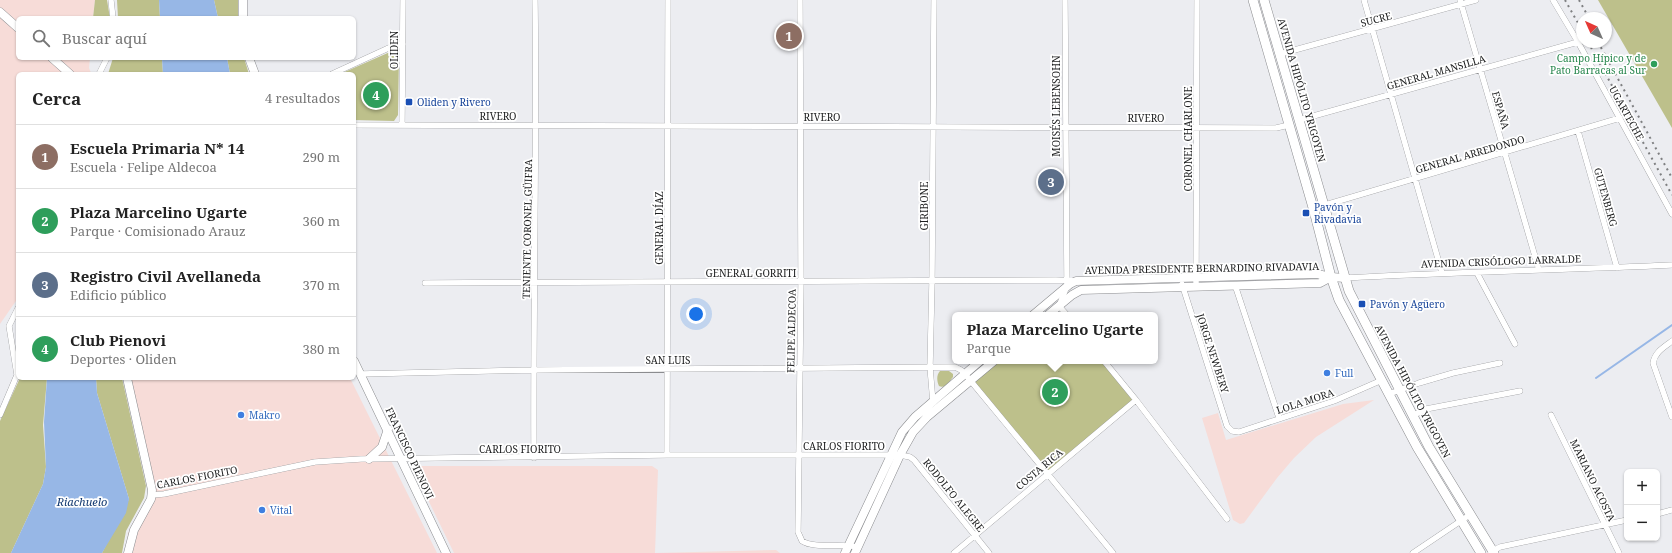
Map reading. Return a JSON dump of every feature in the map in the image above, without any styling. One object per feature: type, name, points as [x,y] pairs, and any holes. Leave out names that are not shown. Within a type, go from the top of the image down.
[{"type":"main road","points":[[243,0],[243,16]]},
{"type":"main road","points":[[1253,0],[1331,277],[1339,300],[1417,447],[1481,553]]},
{"type":"main road","name":"AVENIDA HIPÓLITO YRIGOYEN","points":[[1264,0],[1352,298],[1429,447],[1471,514],[1492,552]]},
{"type":"main road","points":[[0,12],[16,26]]},
{"type":"main road","points":[[54,60],[68,72]]},
{"type":"main road","points":[[250,60],[253,72]]},
{"type":"main road","name":"AVENIDA PRESIDENTE BERNARDINO RIVADAVIA","points":[[1036,312],[1066,283],[1076,281],[1317,274],[1331,277]]},
{"type":"main road","name":"AVENIDA PRESIDENTE BERNARDINO RIVADAVIA","points":[[1052,312],[1072,295],[1081,290],[1320,282],[1331,277]]},
{"type":"main road","name":"AVENIDA CRISÓLOGO LARRALDE","points":[[1331,277],[1345,278]]},
{"type":"main road","points":[[845,553],[902,432],[908,424],[933,401],[977,364]]},
{"type":"main road","points":[[856,550],[900,455],[913,432],[934,411],[990,364]]},
{"type":"main road","name":"FRANCISCO PIENOVI","points":[[356,365],[388,429],[446,553]]},
{"type":"main road","points":[[127,380],[152,486],[152,494],[134,530],[128,553]]},
{"type":"main road","points":[[369,459],[382,447],[388,429]]},
{"type":"street","points":[[111,0],[114,16]]},
{"type":"street","name":"OLIDEN","points":[[402,124],[404,0]]},
{"type":"street","name":"TENIENTE CORONEL GÜIFRA","points":[[534,458],[537,125],[535,0]]},
{"type":"street","name":"GENERAL DÍAZ","points":[[667,455],[668,0]]},
{"type":"street","name":"FELIPE ALDECOA","points":[[800,0],[801,282],[798,532],[802,541],[809,544],[848,545]]},
{"type":"street","name":"GIRIBONE","points":[[934,0],[930,368],[934,411]]},
{"type":"street","name":"MOISÉS LEBENSOHN","points":[[1059,306],[1066,283],[1065,0]]},
{"type":"street","name":"CORONEL CHARLONE","points":[[1196,287],[1197,0]]},
{"type":"street","points":[[1364,0],[1442,273]]},
{"type":"street","name":"SUCRE","points":[[1280,54],[1373,29],[1461,2],[1476,0]]},
{"type":"street","name":"UGARTECHE","points":[[1553,0],[1576,39]]},
{"type":"street","name":"ESPAÑA","points":[[1461,2],[1539,270]]},
{"type":"street","name":"GENERAL MANSILLA","points":[[1299,120],[1480,68],[1576,43]]},
{"type":"street","points":[[336,72],[393,46],[403,44]]},
{"type":"street","name":"UGARTECHE","points":[[1581,48],[1672,214]]},
{"type":"street","points":[[100,72],[106,60]]},
{"type":"street","name":"GENERAL ARREDONDO","points":[[1324,205],[1620,118]]},
{"type":"street","name":"RIVERO","points":[[356,125],[1197,128],[1276,128],[1289,125]]},
{"type":"street","name":"GUTENBERG","points":[[1578,131],[1616,268]]},
{"type":"street","name":"AVENIDA CRISÓLOGO LARRALDE","points":[[1345,278],[1672,265]]},
{"type":"street","points":[[1477,273],[1515,344]]},
{"type":"street","name":"JORGE NEWBERY","points":[[1182,278],[1182,287],[1227,426],[1232,432]]},
{"type":"street","name":"GENERAL GORRITI","points":[[425,283],[535,281],[932,281],[1066,283]]},
{"type":"street","points":[[1235,285],[1279,418]]},
{"type":"street","points":[[1059,306],[1064,312]]},
{"type":"street","points":[[0,415],[16,375],[9,326],[16,312]]},
{"type":"street","points":[[1672,341],[1659,350],[1653,363],[1672,417]]},
{"type":"street","points":[[1389,394],[1453,373],[1500,363]]},
{"type":"street","points":[[1106,364],[1136,400],[1227,519]]},
{"type":"street","name":"SAN LUIS","points":[[360,374],[534,370],[955,367],[965,374]]},
{"type":"street","points":[[965,374],[1113,553]]},
{"type":"street","name":"LOLA MORA","points":[[1232,432],[1239,432],[1334,401],[1382,380]]},
{"type":"street","points":[[1412,416],[1426,409],[1520,391]]},
{"type":"street","name":"COSTA RICA","points":[[954,553],[1136,400]]},
{"type":"street","name":"MARIANO ACOSTA","points":[[1551,415],[1619,553]]},
{"type":"street","name":"CARLOS FIORITO","points":[[152,494],[164,494],[315,462],[369,459],[534,458],[667,455],[900,455]]},
{"type":"street","name":"RODOLFO ALEGRE","points":[[900,455],[910,457],[914,460],[990,553]]},
{"type":"street","points":[[1660,513],[1672,510]]},
{"type":"street","points":[[1413,553],[1471,514]]},
{"type":"street","points":[[1492,552],[1500,547],[1624,521]]},
{"type":"street","points":[[848,545],[856,550]]},
{"type":"shaded area","points":[[0,0],[95,0],[93,16],[16,16],[16,60],[90,60],[89,68],[91,72],[16,72],[16,301],[0,324]]},
{"type":"shaded area","points":[[124,380],[351,380],[437,553],[126,553],[128,533],[147,499],[149,490]]},
{"type":"shaded area","points":[[1374,400],[1316,437],[1294,458],[1277,478],[1244,523],[1240,524],[1233,520],[1202,418],[1218,413],[1226,440],[1343,404]]},
{"type":"shaded area","points":[[420,466],[652,466],[658,470],[655,553],[454,553],[415,473]]},
{"type":"shaded area","points":[[776,550],[780,553],[655,553]]},
{"type":"green space","points":[[95,0],[107,0],[110,16],[93,16]]},
{"type":"green space","points":[[117,0],[159,0],[160,16],[118,16]]},
{"type":"green space","points":[[214,0],[238,0],[238,16],[218,16]]},
{"type":"green space","name":"Campo Hípico y de Pato Barracas al Sur","points":[[1598,0],[1672,0],[1672,128],[1612,24],[1612,12],[1605,12]]},
{"type":"green space","points":[[396,51],[399,54],[398,115],[394,121],[356,120],[356,72],[345,72],[390,52]]},
{"type":"green space","points":[[112,60],[162,60],[163,72],[109,72]]},
{"type":"green space","points":[[227,60],[245,60],[248,72],[230,72]]},
{"type":"green space","points":[[990,364],[1106,364],[1136,400],[1048,474],[970,381]]},
{"type":"green space","points":[[940,371],[949,371],[953,374],[950,381],[943,387],[939,386],[938,383],[937,376]]},
{"type":"green space","points":[[19,380],[47,380],[43,425],[46,467],[43,484],[11,553],[0,553],[0,421]]},
{"type":"green space","points":[[96,380],[122,380],[146,486],[144,498],[126,531],[122,553],[102,553],[129,499],[97,393]]},
{"type":"water","points":[[159,0],[214,0],[218,16],[160,16]]},
{"type":"water","points":[[162,60],[227,60],[230,72],[163,72]]},
{"type":"water","name":"Riachuelo","points":[[47,380],[96,380],[97,393],[129,499],[126,513],[102,553],[11,553],[43,484],[46,467],[44,422]]},
{"type":"waterway","points":[[1596,378],[1672,325]]},
{"type":"railway","points":[[1565,0],[1576,19]]},
{"type":"railway","points":[[1579,0],[1586,12]]},
{"type":"railway","points":[[1591,48],[1672,195]]},
{"type":"railway","points":[[1601,48],[1672,178]]},
{"type":"place","name":"Escuela Primaria N* 14","points":[[789,36]]},
{"type":"place","name":"Campo Hípico y de Pato Barracas al Sur","points":[[1654,64]]},
{"type":"place","name":"Club Pienovi","points":[[376,95]]},
{"type":"place","name":"Oliden y Rivero","points":[[409,102]]},
{"type":"place","name":"Registro Civil Avellaneda","points":[[1051,182]]},
{"type":"place","name":"Pavón y Rivadavia","points":[[1306,213]]},
{"type":"place","name":"Pavón y Agüero","points":[[1362,304]]},
{"type":"place","name":"Full","points":[[1327,373]]},
{"type":"place","name":"Plaza Marcelino Ugarte","points":[[1055,392]]},
{"type":"place","name":"Makro","points":[[241,415]]},
{"type":"place","name":"Vital","points":[[262,510]]}]
